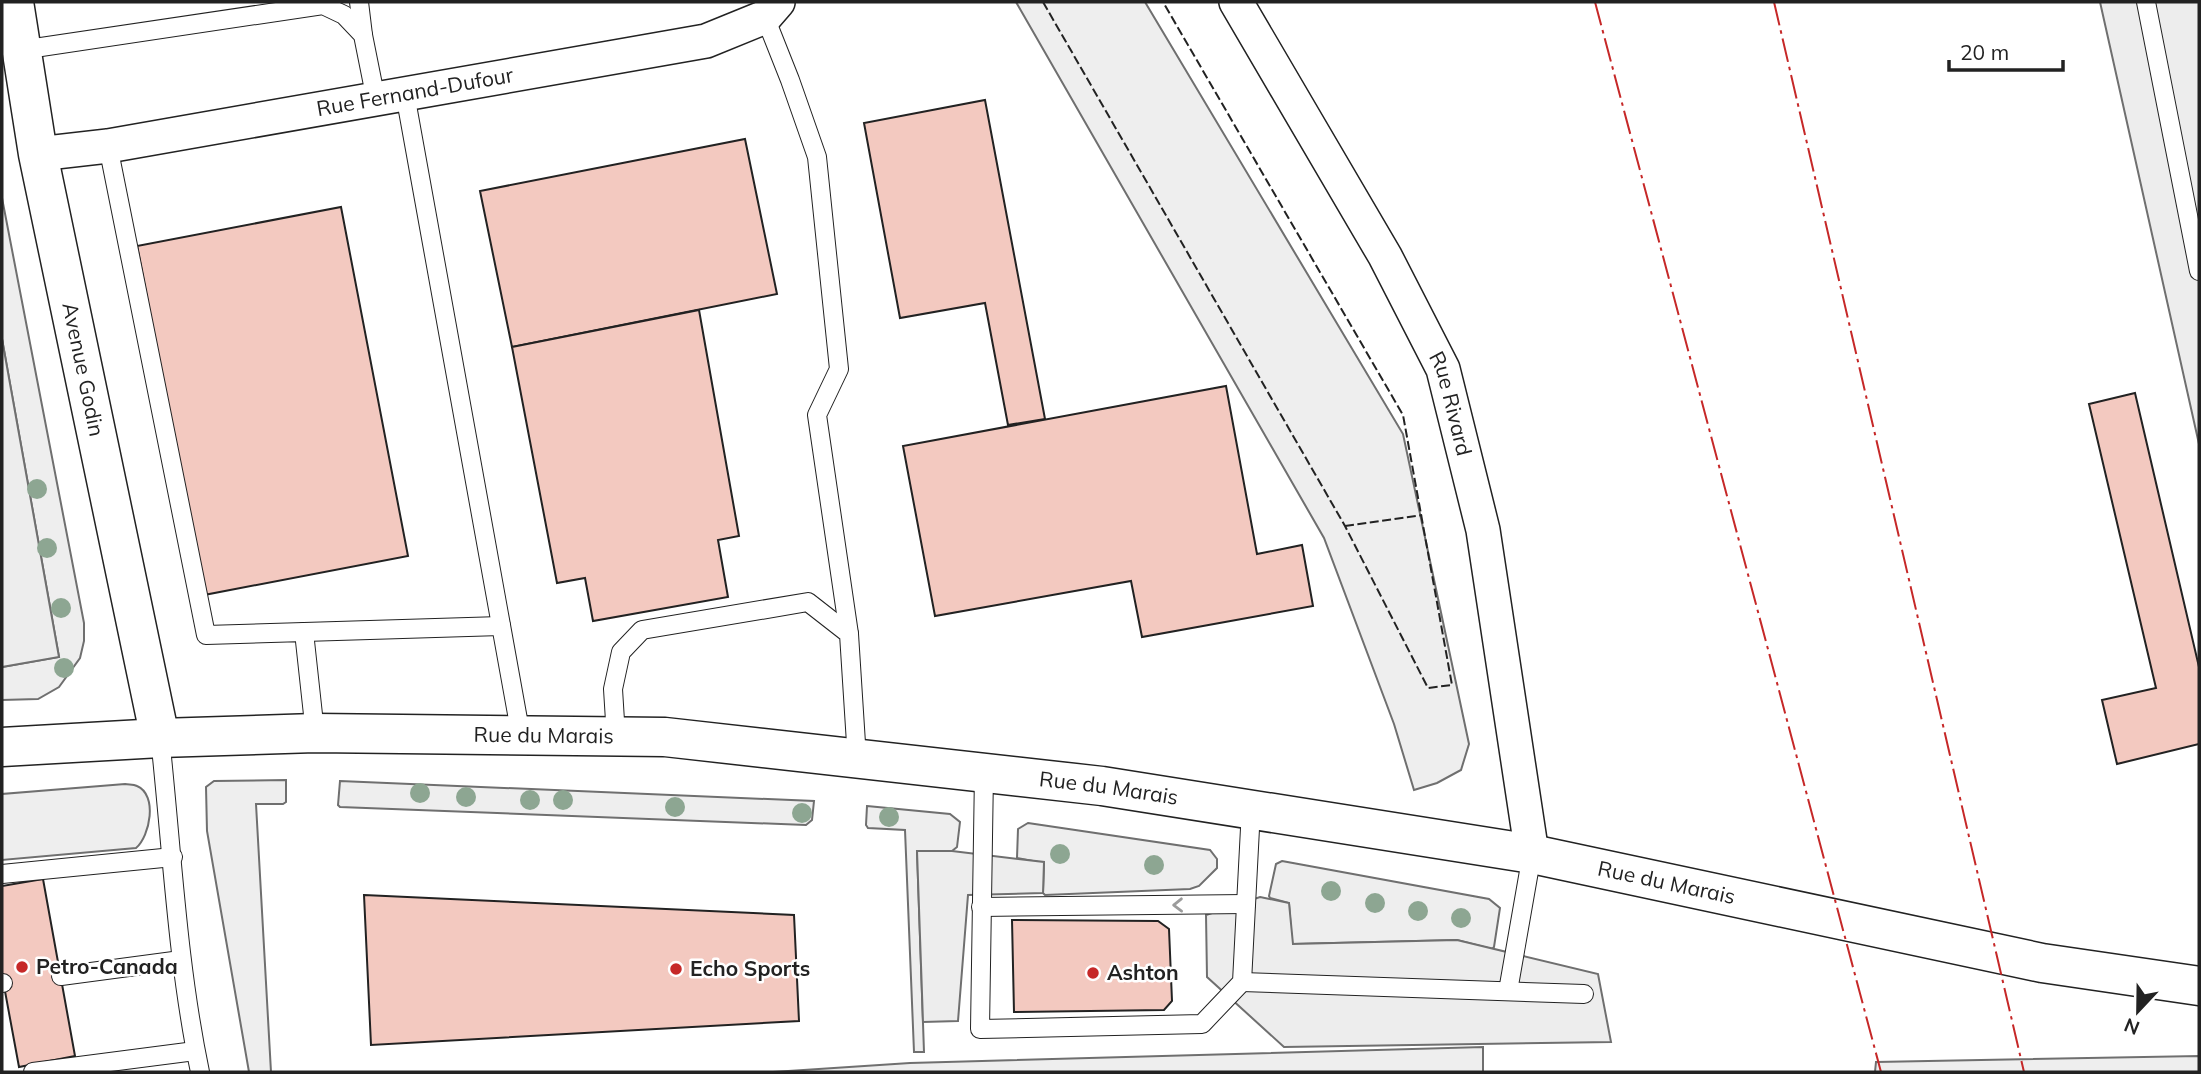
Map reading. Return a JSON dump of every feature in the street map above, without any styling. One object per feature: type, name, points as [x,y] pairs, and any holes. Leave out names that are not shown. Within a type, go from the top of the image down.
[{"type":"street","name":"Avenue Godin","points":[[14,2],[38,154],[160,738]]},
{"type":"street","name":"Rue Rivard","points":[[1236,2],[1385,256],[1443,369],[1483,530],[1532,854]]},
{"type":"street","name":"Rue Fernand-Dufour","points":[[38,154],[108,146],[706,41],[772,9]]},
{"type":"street","name":"Rue du Marais","points":[[2,747],[315,733],[665,737],[1102,786],[1532,854],[2042,963],[2199,986]]},
{"type":"lane","points":[[359,2],[363,35],[391,97],[522,736]]},
{"type":"lane","points":[[2146,2],[2199,271]]},
{"type":"lane","points":[[21,50],[323,5],[344,15],[363,35]]},
{"type":"lane","points":[[772,9],[790,80],[817,157],[839,369],[817,415],[849,634],[857,759]]},
{"type":"lane","points":[[108,146],[206,635],[501,626]]},
{"type":"lane","points":[[616,737],[613,689],[621,652],[642,630],[808,602],[849,634]]},
{"type":"lane","points":[[304,632],[315,733]]},
{"type":"lane","points":[[160,738],[181,960],[200,1072]]},
{"type":"lane","points":[[984,773],[980,1029],[1202,1024],[1241,982],[1251,809]]},
{"type":"lane","points":[[1508,991],[1532,854]]},
{"type":"lane","points":[[2,874],[173,857]]},
{"type":"lane","points":[[981,907],[1246,904]]},
{"type":"lane","points":[[61,976],[181,960]]},
{"type":"lane","points":[[1241,982],[1584,994]]},
{"type":"lane","points":[[33,1072],[195,1051]]},
{"type":"shaded area","points":[[1016,2],[1145,2],[1403,434],[1469,744],[1461,770],[1437,783],[1414,790],[1394,724],[1324,538]]},
{"type":"shaded area","points":[[2100,2],[2199,2],[2199,444]]},
{"type":"shaded area","points":[[2,198],[84,623],[80,658],[59,687],[38,699],[2,700],[2,667],[59,657],[2,339]]},
{"type":"shaded area","points":[[2,339],[59,657],[2,667]]},
{"type":"shaded area","points":[[286,780],[286,802],[256,804],[271,1072],[249,1072],[207,831],[206,787],[214,781]]},
{"type":"shaded area","points":[[340,781],[814,801],[812,820],[806,825],[340,807]]},
{"type":"shaded area","points":[[136,785],[144,791],[150,806],[145,835],[136,848],[2,860],[2,794]]},
{"type":"shaded area","points":[[867,806],[950,814],[960,822],[957,847],[952,851],[917,851],[924,1052],[914,1052],[905,830],[868,828]]},
{"type":"shaded area","points":[[1028,823],[1210,850],[1217,859],[1217,868],[1199,886],[1190,889],[1045,895],[1044,863],[1017,858],[1018,829]]},
{"type":"shaded area","points":[[917,851],[952,851],[1044,862],[1043,893],[968,895],[958,1021],[923,1022]]},
{"type":"shaded area","points":[[1282,861],[1489,899],[1500,908],[1494,947],[1492,949],[1457,940],[1292,944],[1289,903],[1269,896],[1276,864]]},
{"type":"shaded area","points":[[1260,897],[1289,903],[1293,944],[1457,940],[1598,974],[1611,1042],[1284,1047],[1207,977],[1206,915]]},
{"type":"shaded area","points":[[1483,1047],[1483,1072],[773,1072],[910,1063]]},
{"type":"shaded area","points":[[2199,1056],[2199,1072],[1875,1072],[1876,1062]]},
{"type":"building","points":[[985,100],[1045,419],[1008,425],[985,303],[900,318],[864,123]]},
{"type":"building","points":[[745,139],[777,294],[512,347],[480,191]]},
{"type":"building","points":[[341,207],[408,556],[204,595],[137,246]]},
{"type":"building","points":[[699,310],[739,536],[718,540],[728,597],[593,621],[585,578],[557,583],[512,347]]},
{"type":"building","points":[[1226,386],[1257,554],[1302,545],[1313,606],[1142,637],[1131,581],[935,616],[903,446]]},
{"type":"building","points":[[2135,393],[2199,667],[2199,744],[2117,764],[2102,700],[2156,688],[2089,404]]},
{"type":"building","points":[[43,879],[75,1056],[19,1067],[2,975],[2,886]]},
{"type":"building","points":[[364,895],[794,915],[799,1021],[371,1045]]},
{"type":"building","points":[[1012,920],[1158,921],[1169,929],[1172,1001],[1164,1010],[1014,1012]]},
{"type":"fence","points":[[1043,2],[1345,526],[1428,688],[1452,685],[1403,415],[1163,2]]},
{"type":"fence","points":[[1345,526],[1422,515]]},
{"type":"power","points":[[1595,2],[1881,1072]]},
{"type":"power","points":[[1774,2],[2024,1072]]},
{"type":"place","name":"Petro-Canada","points":[[22,967]]},
{"type":"place","name":"Echo Sports","points":[[676,969]]},
{"type":"place","name":"Ashton","points":[[1093,973]]}]
